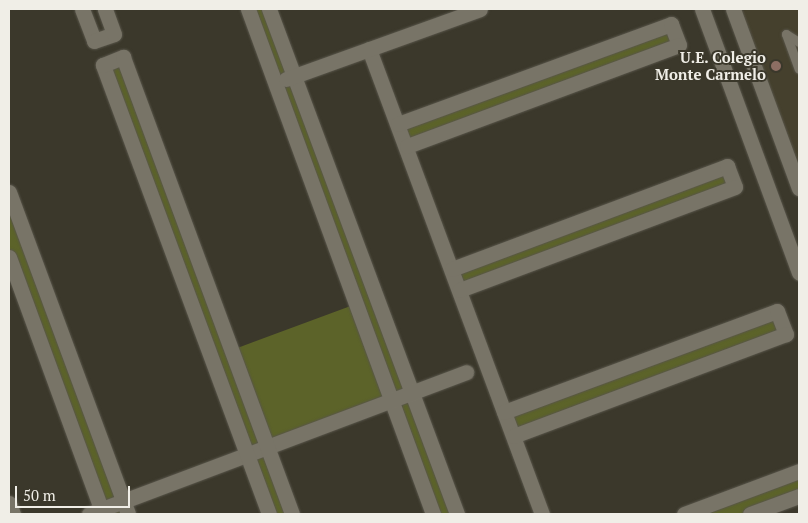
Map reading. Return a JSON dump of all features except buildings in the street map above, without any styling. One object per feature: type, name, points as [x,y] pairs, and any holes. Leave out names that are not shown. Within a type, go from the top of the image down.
[{"type":"street","points":[[82,9],[94,41],[114,34],[105,9]]},
{"type":"street","points":[[248,9],[433,514]]},
{"type":"street","points":[[270,9],[457,514]]},
{"type":"street","points":[[275,83],[480,9]]},
{"type":"street","points":[[702,9],[796,254],[799,272]]},
{"type":"street","points":[[733,9],[799,188]]},
{"type":"street","points":[[398,124],[671,24],[679,45],[406,146]]},
{"type":"street","points":[[369,49],[542,514]]},
{"type":"street","points":[[268,514],[103,65],[123,58],[292,514]]},
{"type":"street","points":[[452,269],[727,166],[735,187],[460,290]]},
{"type":"street","points":[[9,192],[126,508]]},
{"type":"street","points":[[9,257],[98,513],[126,508],[268,446],[466,372]]},
{"type":"street","points":[[504,412],[777,311],[786,334],[513,436]]},
{"type":"street","points":[[228,406],[249,398]]},
{"type":"street","points":[[684,514],[799,472]]},
{"type":"street","points":[[750,514],[799,496]]},
{"type":"street","points":[[9,503],[13,514]]},
{"type":"lane","points":[[799,42],[786,34],[799,69]]},
{"type":"shaded area","name":"U.E. Colegio Monte Carmelo","points":[[748,9],[799,9],[799,188],[734,14]]},
{"type":"green space","points":[[248,9],[269,9],[457,514],[433,514],[391,400],[267,447],[292,514],[269,514],[103,65],[123,57],[232,350],[356,304]]},
{"type":"green space","points":[[671,24],[679,45],[407,146],[398,124]]},
{"type":"green space","points":[[727,166],[735,187],[460,290],[452,269]]},
{"type":"green space","points":[[9,192],[128,514],[104,514],[9,257]]},
{"type":"green space","points":[[777,311],[786,334],[513,436],[504,412]]},
{"type":"green space","points":[[799,471],[799,496],[750,514],[684,514]]},
{"type":"place","name":"U.E. Colegio Monte Carmelo","points":[[776,66]]}]
